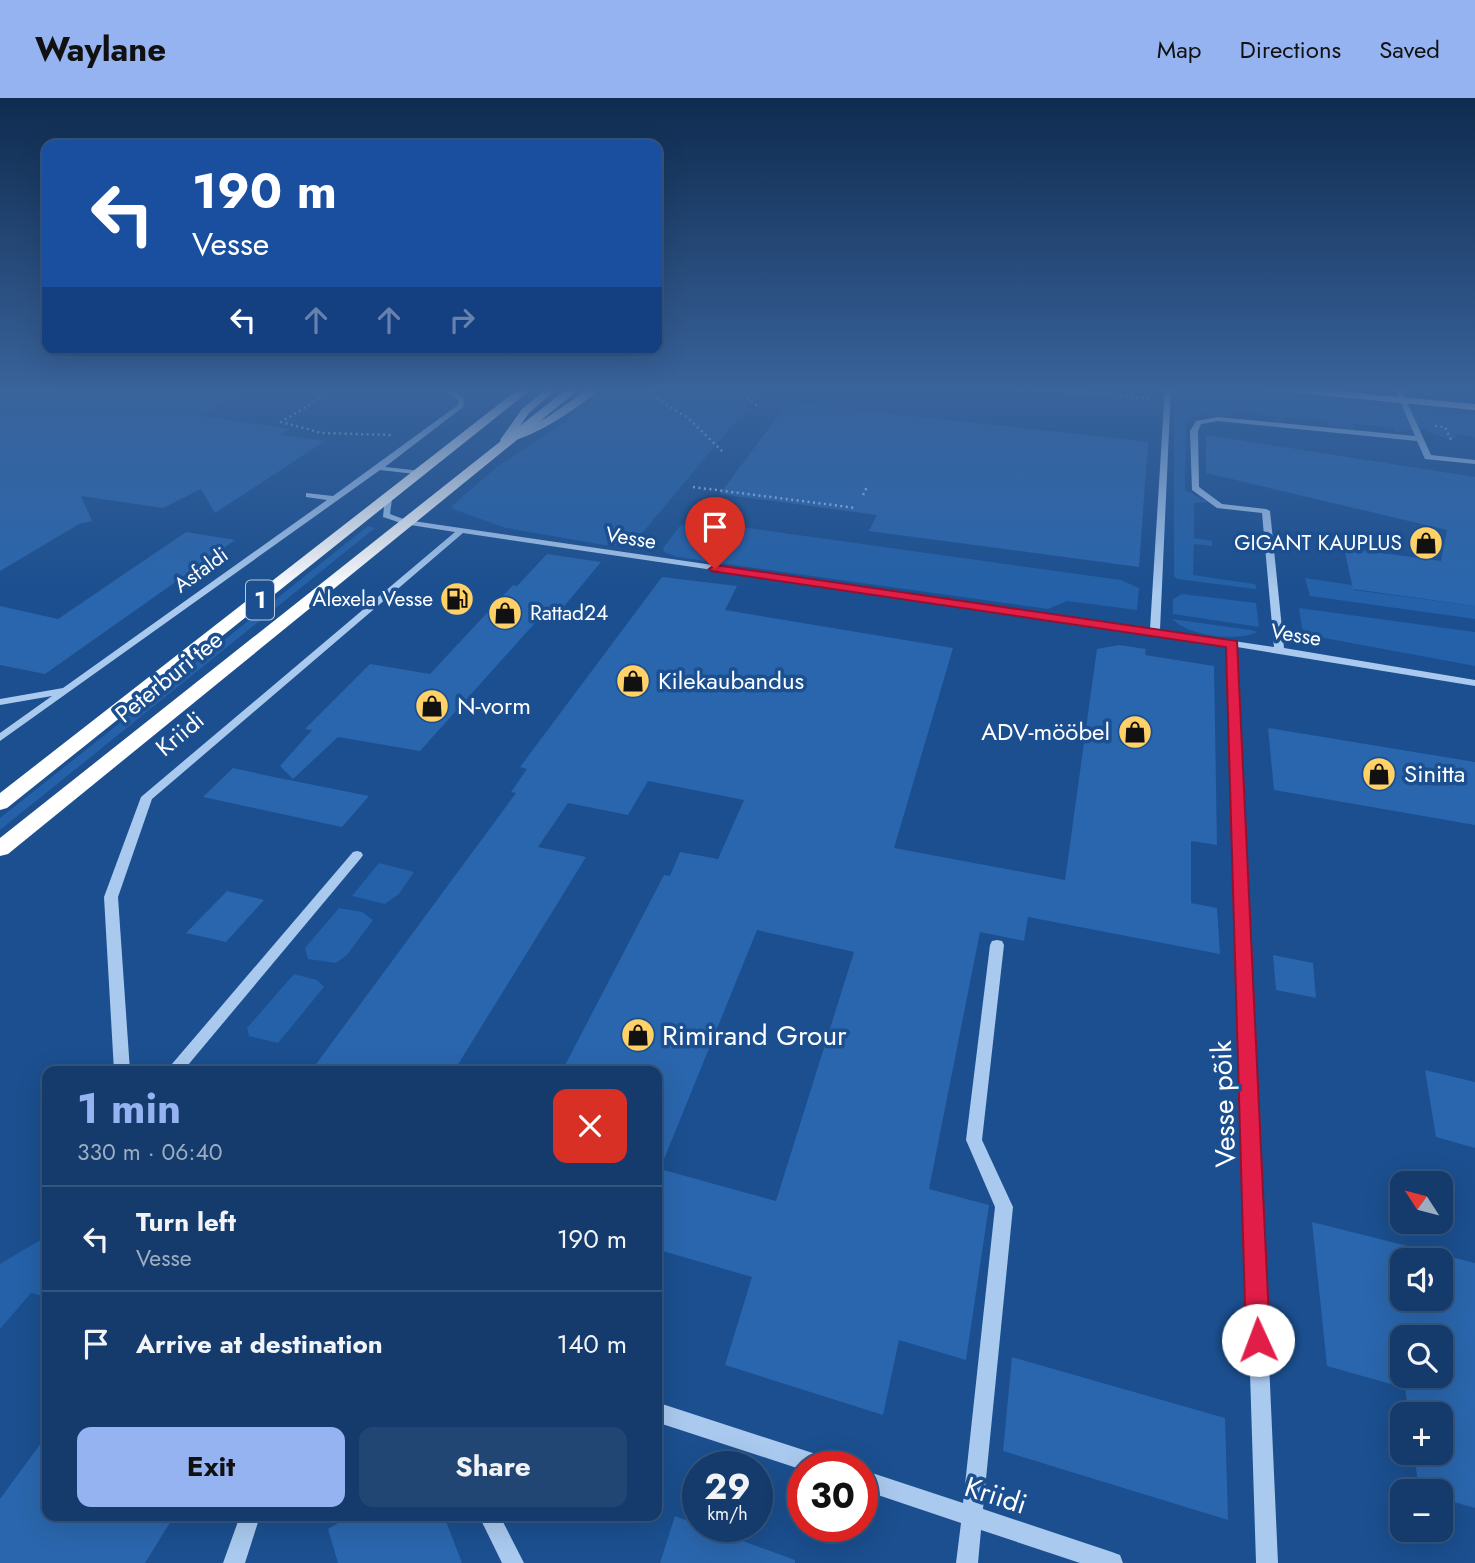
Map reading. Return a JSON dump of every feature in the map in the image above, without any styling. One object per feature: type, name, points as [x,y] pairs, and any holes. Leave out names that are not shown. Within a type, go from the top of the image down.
[{"type":"highway","name":"Peterburi tee","points":[[0,803],[442,455]]},
{"type":"highway","name":"Peterburi tee","points":[[0,849],[487,455]]},
{"type":"street","name":"Asfaldi","points":[[0,702],[67,690],[395,455]]},
{"type":"street","points":[[1154,633],[1164,455]]},
{"type":"street","points":[[1194,455],[1195,488],[1220,506],[1266,511],[1279,650]]},
{"type":"street","points":[[1427,455],[1475,462]]},
{"type":"street","points":[[378,468],[421,473]]},
{"type":"street","points":[[309,495],[334,499]]},
{"type":"street","points":[[388,499],[386,515],[404,522]]},
{"type":"street","name":"Vesse","points":[[404,522],[1279,650],[1475,683]]},
{"type":"street","name":"Kriidi","points":[[122,1066],[111,897],[147,797],[462,530]]},
{"type":"street","name":"Vesse põik","points":[[1232,644],[1267,1563]]},
{"type":"street","points":[[0,738],[67,690]]},
{"type":"street","points":[[178,1066],[356,855]]},
{"type":"street","points":[[967,1563],[1004,1207],[997,1184],[982,1160],[974,1140],[997,945]]},
{"type":"street","points":[[662,1414],[787,1455]]},
{"type":"street","name":"Kriidi","points":[[878,1485],[1112,1563]]},
{"type":"street","points":[[234,1563],[248,1521]]},
{"type":"street","points":[[492,1521],[513,1563]]},
{"type":"path","points":[[863,495],[868,485]]},
{"type":"path","points":[[693,487],[856,509]]},
{"type":"shaded area","points":[[514,455],[707,455],[639,537],[623,545],[604,545],[506,528],[453,509],[452,506]]},
{"type":"shaded area","points":[[1174,455],[1186,455],[1185,490],[1208,502],[1194,503],[1194,538],[1212,541],[1212,546],[1194,544],[1193,575],[1254,584],[1257,587],[1255,589],[1177,579],[1174,576]]},
{"type":"shaded area","points":[[697,521],[1121,580],[1139,588],[1137,610],[1067,601],[1048,609],[677,557],[664,552],[663,548],[680,526]]},
{"type":"shaded area","points":[[368,526],[375,528],[0,830],[0,818]]},
{"type":"shaded area","points":[[1305,578],[1352,585],[1354,590],[1475,606],[1475,619],[1310,596]]},
{"type":"shaded area","points":[[1182,594],[1256,603],[1259,627],[1173,614],[1173,599]]},
{"type":"shaded area","points":[[1299,608],[1475,632],[1475,666],[1308,635],[1302,628]]},
{"type":"shaded area","points":[[1172,619],[1257,632],[1237,637],[1213,636],[1190,630]]},
{"type":"shaded area","points":[[379,863],[414,872],[399,894],[385,904],[352,896]]},
{"type":"shaded area","points":[[339,908],[362,912],[373,920],[347,955],[336,963],[308,959],[305,948]]},
{"type":"shaded area","points":[[294,974],[317,980],[324,987],[278,1043],[249,1036],[247,1028]]},
{"type":"shaded area","points":[[42,1239],[42,1296],[31,1293],[0,1329],[0,1264]]},
{"type":"building","points":[[0,455],[303,455],[215,513],[201,489],[163,508],[81,496],[92,521],[79,524],[0,571]]},
{"type":"building","points":[[749,455],[1147,455],[1139,567],[869,531],[877,515],[720,494]]},
{"type":"building","points":[[1206,455],[1336,455],[1475,477],[1475,606],[1353,589],[1344,548],[1441,561],[1447,530],[1206,473]]},
{"type":"building","points":[[186,532],[235,540],[45,674],[0,665],[0,606],[58,619]]},
{"type":"building","points":[[547,554],[601,562],[556,616],[543,614],[420,751],[338,737],[293,779],[280,766],[312,730],[305,729],[370,664],[430,674],[513,585],[517,586]]},
{"type":"building","points":[[662,577],[737,586],[725,610],[953,648],[894,848],[1065,880],[1097,649],[1119,645],[1146,649],[1145,655],[1214,666],[1217,845],[1191,841],[1191,903],[1217,908],[1220,954],[1028,917],[1024,941],[980,932],[929,1189],[989,1205],[966,1360],[899,1340],[883,1415],[725,1365],[752,1277],[662,1251],[662,1170],[776,1201],[854,952],[757,930],[662,1164],[662,1066],[565,1066],[664,875],[670,876],[680,852],[718,859],[744,800],[648,781],[628,815],[568,803],[538,847],[586,857],[457,1066],[315,1066],[516,793],[511,792],[527,769],[520,767]]},
{"type":"building","points":[[1268,728],[1475,762],[1475,825],[1274,790]]},
{"type":"building","points":[[233,768],[369,796],[342,827],[203,797]]},
{"type":"building","points":[[227,891],[264,900],[226,942],[186,933]]},
{"type":"building","points":[[1273,955],[1313,963],[1316,998],[1276,990]]},
{"type":"building","points":[[1425,1070],[1475,1082],[1475,1148],[1436,1137]]},
{"type":"building","points":[[1312,1222],[1415,1248],[1390,1248],[1390,1311],[1453,1311],[1453,1257],[1475,1263],[1475,1508],[1453,1502],[1453,1479],[1417,1479],[1416,1465],[1453,1465],[1453,1402],[1407,1402],[1405,1388],[1453,1388],[1453,1325],[1390,1325],[1390,1384],[1327,1366]]},
{"type":"building","points":[[1012,1357],[1225,1418],[1228,1520],[1003,1451]]},
{"type":"building","points":[[42,1442],[42,1521],[171,1521],[145,1563],[0,1563],[0,1499]]},
{"type":"building","points":[[675,1516],[682,1519],[682,1542],[746,1542],[795,1560],[795,1563],[660,1563]]},
{"type":"building","points":[[342,1521],[446,1521],[462,1563],[338,1563],[328,1529]]},
{"type":"place","name":"GIGANT KAUPLUS","points":[[1426,543]]},
{"type":"place","name":"Alexela Vesse","points":[[457,599]]},
{"type":"place","name":"Rattad24","points":[[505,613]]},
{"type":"place","name":"Kilekaubandus","points":[[633,681]]},
{"type":"place","name":"N-vorm","points":[[432,706]]},
{"type":"place","name":"ADV-mööbel","points":[[1135,732]]},
{"type":"place","name":"Sinitta","points":[[1379,774]]},
{"type":"place","name":"Rimirand Grour","points":[[638,1035]]},
{"type":"route","points":[[715,569],[1232,644],[1258,1340]]}]
